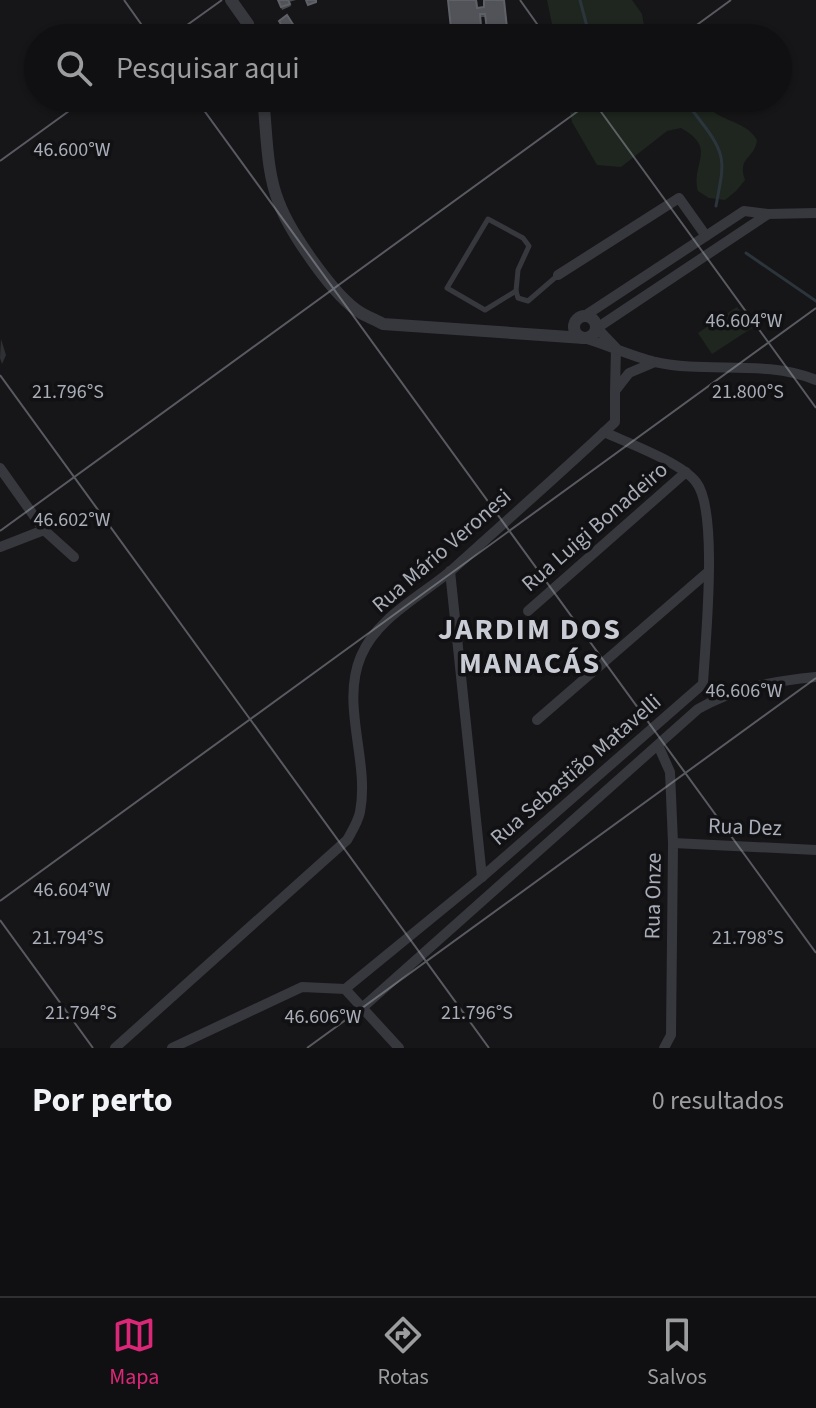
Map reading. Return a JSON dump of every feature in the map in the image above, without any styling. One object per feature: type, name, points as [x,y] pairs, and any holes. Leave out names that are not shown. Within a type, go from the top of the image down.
[{"type":"street","points":[[231,0],[248,24]]},
{"type":"street","points":[[265,112],[278,202],[312,259],[340,294],[359,312],[383,324],[584,338],[655,362],[770,368],[816,380]]},
{"type":"street","points":[[558,275],[679,198],[706,236]]},
{"type":"street","points":[[553,335],[744,211],[816,213]]},
{"type":"street","points":[[584,338],[768,214]]},
{"type":"street","points":[[586,315],[595,321],[597,328],[616,348],[615,422],[604,432],[686,472]]},
{"type":"street","points":[[574,324],[577,334],[584,338]]},
{"type":"street","points":[[615,391],[629,373],[655,362]]},
{"type":"street","name":"Rua Mário Veronesi","points":[[115,1048],[347,840],[359,816],[362,795],[354,704],[355,679],[361,655],[382,625],[450,571],[604,432]]},
{"type":"street","points":[[0,468],[44,530],[74,557]]},
{"type":"street","name":"Rua Sebastião Matavelli","points":[[345,989],[482,877],[703,684],[708,572],[705,499],[698,483],[686,472]]},
{"type":"street","name":"Rua Luigi Bonadeiro","points":[[528,611],[686,472]]},
{"type":"street","points":[[0,547],[44,530]]},
{"type":"street","points":[[450,571],[482,877]]},
{"type":"street","points":[[537,720],[708,572]]},
{"type":"street","points":[[362,1008],[698,709],[711,701],[759,684],[816,677]]},
{"type":"street","name":"Rua Onze","points":[[658,745],[670,772],[673,843],[671,1035],[664,1048]]},
{"type":"street","name":"Rua Dez","points":[[673,843],[816,850]]},
{"type":"street","points":[[172,1048],[302,987],[345,989],[399,1048]]},
{"type":"lane","points":[[516,291],[485,310],[447,288],[488,219],[528,241],[529,246],[518,270],[518,298],[528,301],[558,275]]},
{"type":"lane","points":[[706,236],[715,251]]},
{"type":"shaded area","points":[[547,0],[632,0],[642,14],[644,24],[552,24]]},
{"type":"shaded area","points":[[570,112],[714,112],[745,128],[757,140],[743,166],[745,180],[725,200],[709,198],[698,191],[701,150],[692,136],[681,128],[667,131],[621,167],[597,165],[572,122]]},
{"type":"shaded area","points":[[737,307],[752,328],[712,354],[698,333]]},
{"type":"building","points":[[278,0],[288,0],[290,4],[281,7]]},
{"type":"building","points":[[448,0],[476,0],[477,8],[484,7],[484,0],[504,0],[507,24],[486,24],[485,14],[480,14],[481,24],[451,24]]},
{"type":"building","points":[[287,15],[293,24],[281,24],[279,21]]},
{"type":"waterway","points":[[580,0],[586,24]]},
{"type":"waterway","points":[[693,112],[717,145],[722,162],[716,206]]},
{"type":"waterway","points":[[746,253],[816,301]]},
{"type":"district","name":"JARDIM DOS MANACÁS","points":[[530,646]]}]
